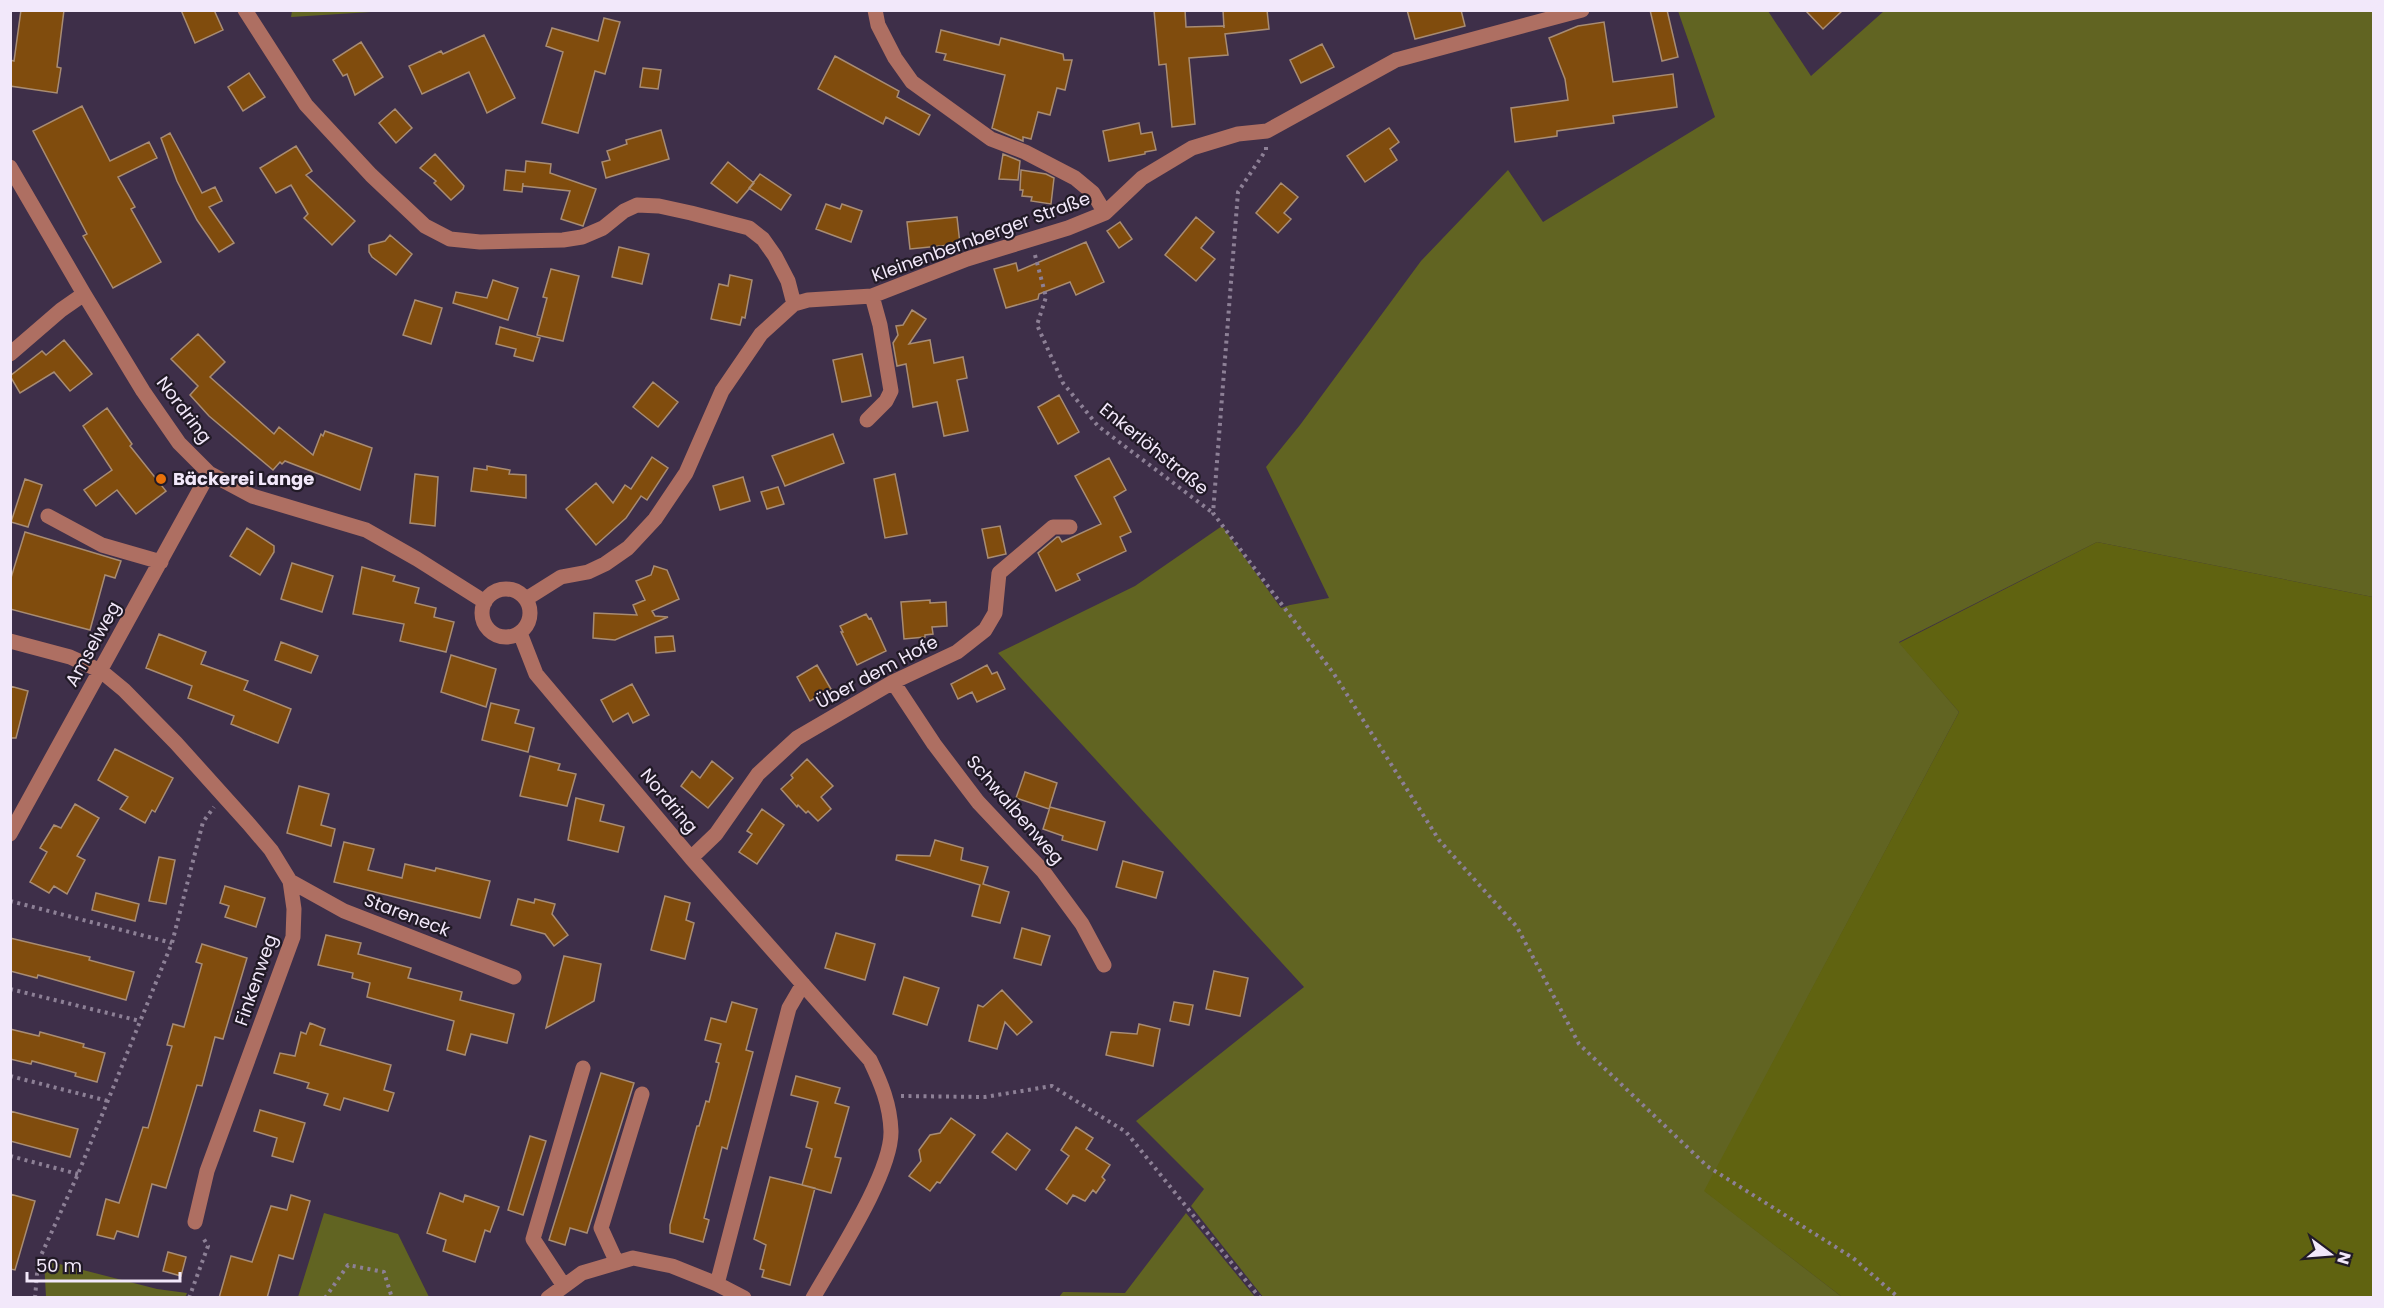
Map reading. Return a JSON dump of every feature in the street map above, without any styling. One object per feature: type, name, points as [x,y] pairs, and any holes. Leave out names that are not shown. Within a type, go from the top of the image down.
[{"type":"street","points":[[245,10],[306,105],[371,175],[425,226],[450,239],[480,242],[563,240],[582,237],[603,228],[624,211],[637,205],[659,206],[749,228],[763,239],[775,256],[788,282],[794,304],[761,334],[722,391],[686,473],[655,519],[628,548],[588,572],[561,577],[526,599]]},
{"type":"street","points":[[875,10],[878,25],[895,58],[912,82],[991,139],[1025,152],[1075,178],[1093,193],[1105,213]]},
{"type":"street","name":"Kleinenbernberger Straße","points":[[794,304],[808,300],[872,296],[967,259],[1068,228],[1105,213],[1142,178],[1192,148],[1238,134],[1266,131],[1396,60],[1582,10]]},
{"type":"street","name":"Nordring","points":[[10,167],[143,391],[179,444],[209,473],[252,496],[366,530],[485,602]]},
{"type":"street","points":[[10,354],[61,310],[84,294]]},
{"type":"street","points":[[867,420],[886,401],[891,391],[880,325],[872,296]]},
{"type":"street","name":"Amselweg","points":[[10,834],[209,473]]},
{"type":"street","points":[[48,516],[102,545],[161,562]]},
{"type":"street","name":"Über dem Hofe","points":[[691,858],[716,834],[758,774],[797,738],[894,682],[957,652],[985,630],[995,613],[999,573],[1053,527],[1070,526]]},
{"type":"street","points":[[505,589],[517,591],[526,599],[530,608],[530,617],[520,633],[505,637],[490,631],[483,617],[485,602],[493,593],[505,589]]},
{"type":"street","name":"Nordring","points":[[520,633],[536,674],[691,858],[870,1060],[886,1096],[891,1132],[882,1173],[813,1298]]},
{"type":"street","name":"Finkenweg","points":[[10,641],[70,657],[101,671],[124,690],[176,743],[271,850],[290,881],[294,909],[293,936],[207,1171],[195,1222]]},
{"type":"street","name":"Schwalbenweg","points":[[894,682],[934,744],[978,802],[1043,871],[1082,924],[1104,965]]},
{"type":"street","name":"Stareneck","points":[[290,881],[344,911],[514,977]]},
{"type":"street","points":[[717,1284],[789,1008],[803,984]]},
{"type":"street","points":[[564,1286],[533,1239],[583,1068]]},
{"type":"street","points":[[617,1263],[601,1228],[642,1094]]},
{"type":"street","points":[[548,1298],[582,1273],[633,1258],[672,1266],[717,1284],[744,1298]]},
{"type":"path","points":[[1213,513],[1238,192],[1266,150],[1266,131]]},
{"type":"path","name":"Enkerlöhstraße","points":[[1031,239],[1046,297],[1037,325],[1063,383],[1098,426],[1213,513],[1334,674],[1439,840],[1517,927],[1579,1044],[1707,1166],[1853,1258],[1899,1298]]},
{"type":"path","points":[[35,1298],[38,1262],[78,1174],[172,943],[203,822],[223,795]]},
{"type":"path","points":[[10,901],[172,943]]},
{"type":"path","points":[[10,989],[140,1021]]},
{"type":"path","points":[[10,1076],[108,1101]]},
{"type":"path","points":[[886,1096],[985,1096],[1052,1086],[1126,1132],[1260,1298]]},
{"type":"path","points":[[10,1156],[78,1174]]},
{"type":"path","points":[[189,1298],[208,1246],[195,1222]]},
{"type":"path","points":[[325,1298],[348,1265],[384,1272],[392,1298]]},
{"type":"shaded area","points":[[292,10],[387,11],[291,17]]},
{"type":"shaded area","points":[[1678,11],[1768,11],[1811,76],[1884,11],[2373,11],[2373,597],[2097,542],[1899,642],[1959,712],[1705,1191],[1842,1297],[1263,1297],[1191,1206],[1204,1189],[1136,1121],[1304,987],[998,653],[1135,586],[1222,526],[1281,608],[1329,598],[1266,467],[1300,425],[1421,261],[1508,170],[1543,222],[1715,117]]},
{"type":"shaded area","points":[[2097,542],[2373,597],[2373,1297],[1842,1297],[1704,1191],[1959,712],[1899,643]]},
{"type":"shaded area","points":[[324,1213],[398,1234],[429,1297],[298,1297]]},
{"type":"shaded area","points":[[1186,1213],[1255,1297],[1059,1297],[1063,1292],[1125,1293]]},
{"type":"shaded area","points":[[44,1260],[157,1289],[187,1293],[185,1298],[46,1297]]},
{"type":"building","points":[[21,10],[64,10],[57,67],[61,68],[57,93],[10,86],[10,60],[14,61]]},
{"type":"building","points":[[181,10],[214,10],[223,30],[195,43]]},
{"type":"building","points":[[1154,10],[1185,10],[1186,27],[1224,26],[1223,10],[1267,10],[1269,29],[1225,34],[1228,55],[1189,58],[1195,124],[1172,127],[1166,64],[1159,65]]},
{"type":"building","points":[[1407,10],[1461,10],[1465,26],[1415,39]]},
{"type":"building","points":[[1650,10],[1667,10],[1678,57],[1662,61]]},
{"type":"building","points":[[1805,10],[1843,10],[1823,29]]},
{"type":"building","points":[[604,18],[620,22],[605,74],[595,71],[578,133],[542,123],[563,52],[546,46],[552,28],[598,41]]},
{"type":"building","points":[[1604,22],[1613,82],[1673,74],[1677,107],[1613,116],[1614,123],[1557,131],[1557,136],[1515,142],[1511,108],[1568,100],[1565,79],[1549,38],[1578,26]]},
{"type":"building","points":[[941,30],[999,45],[1001,38],[1063,54],[1064,60],[1072,60],[1065,90],[1057,88],[1050,115],[1038,112],[1031,139],[1023,137],[1023,141],[992,128],[1005,75],[944,60],[946,54],[936,52]]},
{"type":"building","points":[[484,35],[515,98],[487,113],[469,72],[422,94],[409,66],[441,51],[443,54]]},
{"type":"building","points":[[361,42],[383,77],[355,95],[347,74],[343,76],[333,60]]},
{"type":"building","points":[[1322,44],[1334,67],[1301,83],[1290,60]]},
{"type":"building","points":[[835,56],[899,91],[897,97],[930,115],[919,135],[886,117],[883,124],[818,89]]},
{"type":"building","points":[[643,68],[661,70],[658,89],[640,87]]},
{"type":"building","points":[[249,73],[265,97],[243,111],[228,87]]},
{"type":"building","points":[[82,106],[110,161],[149,142],[157,158],[118,177],[135,207],[131,209],[161,262],[113,288],[83,236],[87,234],[33,131]]},
{"type":"building","points":[[395,109],[412,128],[396,143],[379,123]]},
{"type":"building","points":[[1139,123],[1141,134],[1152,132],[1156,150],[1109,161],[1103,131]]},
{"type":"building","points":[[1389,128],[1399,142],[1390,149],[1397,160],[1365,182],[1347,156]]},
{"type":"building","points":[[661,130],[669,159],[606,178],[602,162],[610,160],[607,151],[627,144],[626,140]]},
{"type":"building","points":[[170,133],[202,193],[215,187],[222,201],[209,207],[234,243],[219,252],[197,220],[177,181],[161,138]]},
{"type":"building","points":[[296,146],[312,171],[306,175],[355,221],[332,245],[304,218],[308,214],[291,185],[276,193],[260,168]]},
{"type":"building","points":[[435,154],[464,186],[451,200],[434,183],[436,181],[420,168]]},
{"type":"building","points":[[1003,154],[1020,161],[1018,180],[999,179]]},
{"type":"building","points":[[526,161],[551,164],[550,173],[596,189],[583,226],[561,219],[570,191],[523,186],[523,183],[522,192],[504,190],[506,170],[525,172]]},
{"type":"building","points":[[728,162],[754,183],[737,203],[711,183]]},
{"type":"building","points":[[1021,170],[1046,174],[1054,178],[1051,204],[1031,201],[1032,197],[1022,196]]},
{"type":"building","points":[[760,174],[791,195],[781,210],[749,188]]},
{"type":"building","points":[[1281,183],[1298,197],[1284,213],[1291,219],[1278,233],[1256,213]]},
{"type":"building","points":[[826,204],[840,209],[842,204],[862,211],[851,242],[816,229]]},
{"type":"building","points":[[957,217],[960,244],[910,249],[907,222]]},
{"type":"building","points":[[1196,217],[1214,232],[1201,248],[1215,259],[1196,281],[1165,255]]},
{"type":"building","points":[[1120,222],[1132,239],[1119,248],[1107,231]]},
{"type":"building","points":[[390,235],[412,254],[396,275],[372,257],[369,252],[369,245],[385,241]]},
{"type":"building","points":[[1086,242],[1104,282],[1076,295],[1070,282],[1039,294],[1038,299],[1006,308],[994,269],[1016,263],[1018,271]]},
{"type":"building","points":[[619,247],[649,254],[642,284],[612,277]]},
{"type":"building","points":[[551,269],[579,276],[563,341],[537,335],[547,298],[543,297]]},
{"type":"building","points":[[730,275],[752,280],[745,318],[742,317],[740,325],[711,319],[719,284],[728,286]]},
{"type":"building","points":[[493,280],[518,288],[508,320],[453,303],[456,292],[487,298]]},
{"type":"building","points":[[415,300],[442,308],[431,344],[403,335]]},
{"type":"building","points":[[912,310],[926,319],[909,344],[930,340],[934,363],[963,357],[967,378],[957,380],[968,431],[944,436],[937,402],[913,407],[906,364],[897,366],[893,343],[898,335],[896,326],[903,325]]},
{"type":"building","points":[[500,327],[540,338],[533,361],[514,356],[516,349],[496,344]]},
{"type":"building","points":[[198,334],[225,362],[210,377],[274,434],[279,427],[313,455],[321,434],[323,436],[325,431],[372,448],[360,490],[285,461],[282,464],[280,462],[273,470],[209,416],[190,395],[198,386],[171,359]]},
{"type":"building","points":[[64,340],[92,374],[70,391],[54,372],[20,393],[10,376],[42,351],[46,355]]},
{"type":"building","points":[[862,354],[871,396],[842,402],[833,360]]},
{"type":"building","points":[[653,382],[678,402],[658,427],[633,407]]},
{"type":"building","points":[[1059,395],[1079,432],[1058,444],[1038,407]]},
{"type":"building","points":[[107,408],[132,444],[130,446],[166,491],[136,514],[117,490],[96,506],[84,490],[112,470],[83,426]]},
{"type":"building","points":[[833,434],[844,463],[785,486],[772,456]]},
{"type":"building","points":[[652,457],[668,468],[647,500],[641,496],[626,518],[596,545],[566,509],[596,483],[613,503],[625,485],[631,489]]},
{"type":"building","points":[[1109,458],[1126,490],[1114,497],[1131,532],[1120,537],[1126,551],[1077,574],[1080,580],[1056,591],[1038,553],[1057,537],[1062,542],[1101,524],[1075,476]]},
{"type":"building","points":[[487,466],[510,470],[509,474],[526,475],[526,498],[471,491],[474,468],[487,470]]},
{"type":"building","points":[[415,474],[438,477],[435,526],[410,523]]},
{"type":"building","points":[[895,474],[907,534],[885,538],[874,479]]},
{"type":"building","points":[[743,477],[750,501],[720,510],[713,486]]},
{"type":"building","points":[[25,479],[42,485],[28,527],[11,522]]},
{"type":"building","points":[[778,487],[784,504],[767,509],[761,492]]},
{"type":"building","points":[[1000,526],[1006,554],[988,558],[982,529]]},
{"type":"building","points":[[247,528],[274,546],[274,552],[260,575],[230,556]]},
{"type":"building","points":[[25,532],[121,561],[115,578],[105,575],[90,630],[10,609],[10,581]]},
{"type":"building","points":[[292,563],[333,576],[322,612],[281,599]]},
{"type":"building","points":[[654,566],[667,570],[679,599],[652,611],[655,616],[668,617],[615,640],[593,638],[594,613],[637,615],[633,605],[645,600],[636,581],[651,575]]},
{"type":"building","points":[[362,567],[395,576],[393,581],[419,588],[415,603],[436,608],[434,617],[454,622],[446,652],[400,641],[404,624],[353,614]]},
{"type":"building","points":[[930,600],[930,603],[946,602],[947,626],[932,627],[933,634],[925,635],[925,637],[904,639],[901,602]]},
{"type":"building","points":[[866,614],[869,619],[871,618],[886,651],[857,665],[840,626]]},
{"type":"building","points":[[159,634],[206,652],[201,664],[248,681],[244,690],[291,709],[278,743],[231,724],[234,716],[188,698],[192,686],[146,668]]},
{"type":"building","points":[[673,636],[675,651],[656,653],[655,637]]},
{"type":"building","points":[[281,642],[318,656],[311,673],[275,660]]},
{"type":"building","points":[[451,655],[496,669],[486,707],[441,692]]},
{"type":"building","points":[[817,665],[831,689],[810,701],[797,677]]},
{"type":"building","points":[[987,665],[992,674],[997,672],[1005,689],[977,702],[972,692],[958,699],[951,684]]},
{"type":"building","points":[[632,684],[649,715],[633,723],[628,713],[613,722],[601,700]]},
{"type":"building","points":[[10,686],[28,691],[16,738],[10,738]]},
{"type":"building","points":[[491,703],[519,710],[515,723],[534,728],[528,752],[482,740]]},
{"type":"building","points":[[115,749],[173,778],[155,812],[152,810],[145,823],[120,809],[128,797],[98,780]]},
{"type":"building","points":[[530,756],[560,764],[558,770],[576,774],[567,806],[520,796]]},
{"type":"building","points":[[807,759],[833,786],[821,797],[831,809],[818,821],[808,811],[806,813],[798,805],[797,807],[781,789],[793,778],[791,775]]},
{"type":"building","points":[[712,761],[733,778],[708,808],[681,786],[692,771],[700,778]]},
{"type":"building","points":[[1025,772],[1057,783],[1049,809],[1016,798]]},
{"type":"building","points":[[299,786],[329,794],[321,825],[335,829],[331,846],[287,833]]},
{"type":"building","points":[[576,798],[604,805],[600,821],[624,827],[618,852],[568,840]]},
{"type":"building","points":[[75,804],[99,818],[77,856],[85,860],[67,894],[54,886],[49,893],[30,882],[47,852],[40,848],[54,825],[61,828]]},
{"type":"building","points":[[1050,807],[1105,822],[1097,850],[1062,840],[1063,836],[1043,829]]},
{"type":"building","points":[[762,809],[784,825],[757,864],[739,852],[752,834],[747,831]]},
{"type":"building","points":[[935,840],[963,848],[961,860],[988,867],[983,884],[1009,892],[1000,923],[972,916],[980,885],[896,860],[897,855],[930,856]]},
{"type":"building","points":[[344,842],[374,849],[368,870],[402,878],[405,864],[435,871],[436,868],[490,881],[480,918],[334,882]]},
{"type":"building","points":[[159,857],[175,860],[166,904],[149,901]]},
{"type":"building","points":[[1123,861],[1163,872],[1156,898],[1116,887]]},
{"type":"building","points":[[225,886],[265,898],[256,927],[225,917],[229,906],[220,903]]},
{"type":"building","points":[[96,893],[139,904],[135,921],[92,910]]},
{"type":"building","points":[[665,896],[690,903],[686,920],[694,923],[685,959],[651,950]]},
{"type":"building","points":[[518,899],[534,903],[535,899],[555,904],[552,914],[568,935],[554,946],[545,934],[511,925]]},
{"type":"building","points":[[1022,928],[1050,936],[1041,965],[1014,958]]},
{"type":"building","points":[[836,933],[875,944],[865,980],[825,968]]},
{"type":"building","points":[[326,935],[361,943],[358,954],[411,968],[408,978],[462,992],[460,1000],[514,1014],[507,1043],[471,1034],[465,1055],[447,1050],[454,1021],[367,997],[370,983],[352,978],[353,973],[318,965]]},
{"type":"building","points":[[10,938],[90,957],[89,960],[134,972],[126,1000],[38,975],[37,978],[10,971]]},
{"type":"building","points":[[202,944],[247,958],[223,1039],[215,1037],[202,1086],[197,1085],[166,1188],[152,1184],[138,1237],[117,1231],[114,1239],[97,1235],[106,1199],[119,1203],[143,1127],[148,1128],[172,1046],[167,1045],[173,1024],[184,1027],[202,964],[196,962]]},
{"type":"building","points":[[564,956],[601,964],[594,1001],[546,1028]]},
{"type":"building","points":[[1214,971],[1248,978],[1240,1016],[1206,1009]]},
{"type":"building","points":[[904,977],[939,988],[927,1025],[893,1014]]},
{"type":"building","points":[[1002,990],[1032,1022],[1017,1035],[1005,1022],[997,1049],[969,1041],[978,1005],[983,1007]]},
{"type":"building","points":[[732,1002],[757,1009],[746,1050],[753,1052],[727,1149],[722,1147],[704,1218],[709,1220],[703,1242],[670,1233],[670,1225],[697,1126],[699,1126],[706,1101],[709,1102],[719,1063],[716,1062],[721,1044],[705,1040],[711,1018],[726,1022]]},
{"type":"building","points":[[1174,1002],[1193,1005],[1189,1025],[1170,1021]]},
{"type":"building","points":[[310,1023],[325,1029],[320,1045],[391,1065],[384,1090],[394,1093],[388,1111],[344,1098],[340,1110],[324,1105],[328,1094],[307,1088],[309,1083],[274,1073],[280,1053],[295,1056],[301,1032],[306,1034]]},
{"type":"building","points":[[1139,1024],[1160,1029],[1153,1066],[1106,1055],[1111,1032],[1137,1034]]},
{"type":"building","points":[[10,1029],[39,1036],[40,1032],[84,1044],[83,1047],[105,1053],[97,1082],[75,1076],[76,1073],[32,1061],[31,1064],[10,1059]]},
{"type":"building","points":[[601,1073],[634,1083],[587,1233],[570,1228],[565,1245],[549,1240]]},
{"type":"building","points":[[796,1076],[840,1088],[835,1103],[849,1107],[835,1157],[841,1158],[831,1193],[802,1185],[812,1149],[806,1147],[818,1102],[791,1095]]},
{"type":"building","points":[[260,1110],[305,1123],[293,1162],[272,1156],[277,1138],[254,1131]]},
{"type":"building","points":[[10,1111],[78,1129],[70,1157],[10,1141]]},
{"type":"building","points":[[951,1118],[975,1135],[940,1183],[937,1182],[930,1191],[909,1176],[921,1161],[919,1150],[930,1135],[940,1133]]},
{"type":"building","points":[[1076,1127],[1093,1138],[1086,1149],[1110,1165],[1102,1177],[1105,1180],[1096,1193],[1093,1190],[1085,1201],[1073,1195],[1067,1204],[1046,1189],[1069,1156],[1061,1150]]},
{"type":"building","points":[[1007,1133],[1030,1150],[1016,1170],[992,1152]]},
{"type":"building","points":[[530,1136],[546,1141],[523,1215],[508,1210]]},
{"type":"building","points":[[770,1177],[815,1188],[790,1285],[762,1277],[764,1270],[760,1269],[766,1245],[754,1239]]},
{"type":"building","points":[[440,1193],[463,1202],[465,1195],[499,1207],[490,1232],[485,1230],[475,1262],[443,1251],[446,1240],[427,1233]]},
{"type":"building","points":[[10,1194],[35,1201],[15,1270],[10,1269]]},
{"type":"building","points":[[291,1195],[310,1201],[293,1259],[279,1255],[267,1298],[219,1298],[231,1256],[252,1262],[271,1206],[287,1210]]},
{"type":"building","points":[[168,1252],[186,1257],[181,1276],[163,1271]]},
{"type":"place","name":"Bäckerei Lange","points":[[161,479]]}]
